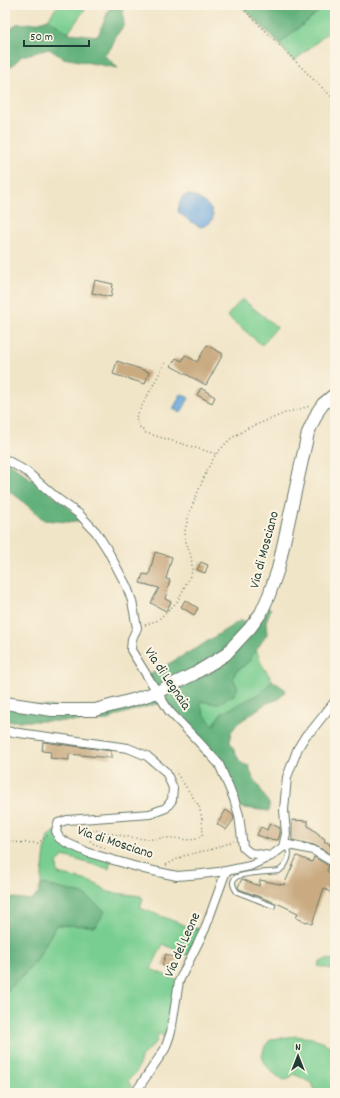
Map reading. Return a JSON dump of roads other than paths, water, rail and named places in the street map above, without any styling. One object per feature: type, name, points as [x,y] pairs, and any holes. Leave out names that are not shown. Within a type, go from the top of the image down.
[{"type":"main road","name":"Via di Mosciano","points":[[5,703],[52,710],[95,710],[157,692],[194,674],[225,655],[250,628],[261,613],[269,595],[278,568],[308,433],[318,411],[323,404],[335,394]]},
{"type":"street","name":"Via di Legnaia","points":[[5,459],[26,472],[58,499],[79,514],[96,532],[107,549],[127,587],[132,600],[137,628],[132,639],[131,650],[169,711],[219,764],[239,815],[243,847],[250,853],[271,856]]},
{"type":"street","points":[[335,701],[312,730],[306,735],[298,748],[287,777],[284,810],[286,834],[284,845],[313,850],[335,863]]},
{"type":"street","name":"Via di Mosciano","points":[[5,731],[128,748],[147,756],[166,772],[173,788],[172,800],[166,808],[150,814],[67,820],[58,823],[56,831],[59,838],[89,853],[144,869],[177,876],[226,871],[250,866],[271,856],[284,845]]},
{"type":"street","name":"Via del Leone","points":[[135,1093],[165,1049],[171,1032],[179,981],[205,929],[226,871]]},
{"type":"lane","points":[[273,906],[237,892],[233,884],[234,879],[237,876],[280,871],[283,868],[290,851],[284,845]]},
{"type":"water","points":[[187,195],[200,199],[210,208],[213,214],[209,224],[201,227],[191,222],[178,212],[182,197]]},
{"type":"water","points":[[181,394],[189,398],[181,413],[173,409]]}]
